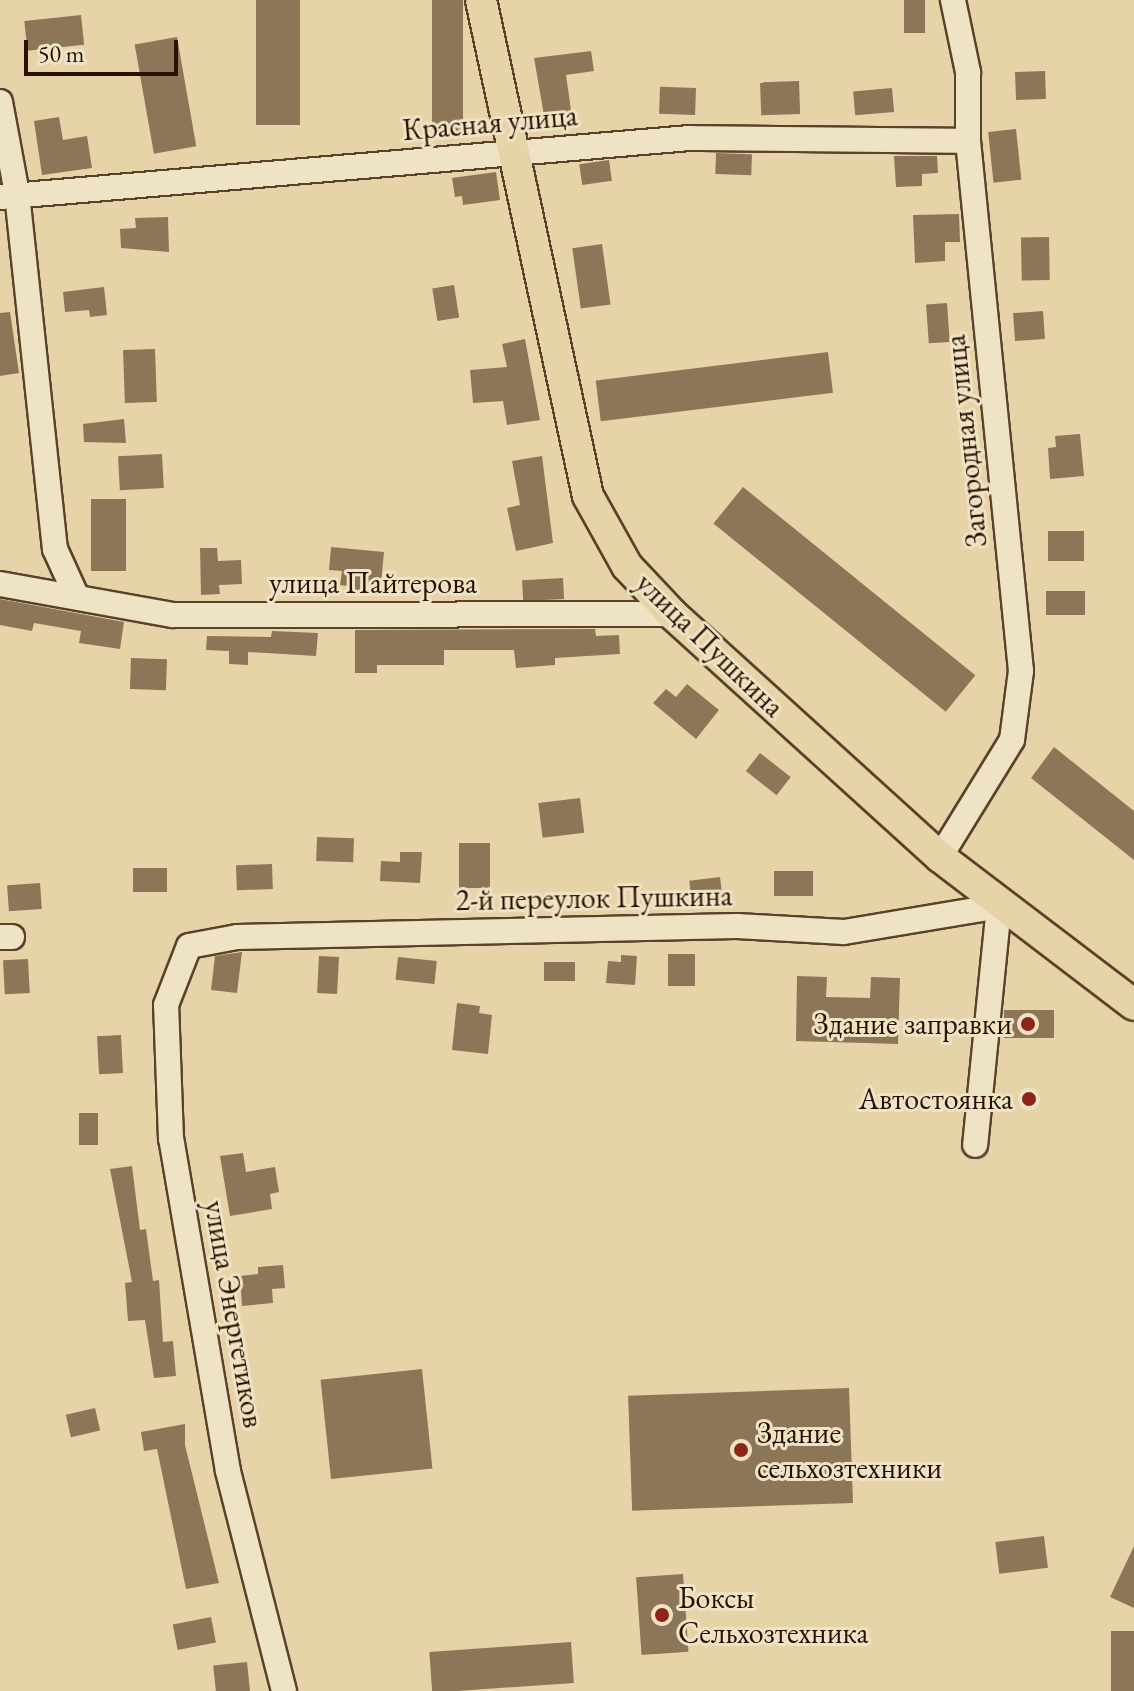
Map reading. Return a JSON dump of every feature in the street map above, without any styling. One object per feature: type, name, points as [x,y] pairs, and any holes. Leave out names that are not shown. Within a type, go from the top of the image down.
[{"type":"main road","name":"улица Пушкина","points":[[481,0],[588,496],[627,566],[672,614],[940,857],[999,906],[1134,1005]]},
{"type":"street","name":"Загородная улица","points":[[940,857],[1012,740],[1021,671],[968,141],[968,72],[953,0]]},
{"type":"street","points":[[0,102],[8,196],[55,549],[76,595]]},
{"type":"street","name":"Красная улица","points":[[8,196],[690,138],[968,141]]},
{"type":"street","name":"улица Пайтерова","points":[[0,584],[76,595],[173,615],[672,614]]},
{"type":"street","points":[[975,1145],[999,906]]},
{"type":"street","name":"2-й переулок Пушкина","points":[[189,946],[252,936],[737,926],[844,932],[999,906]]},
{"type":"street","name":"улица Энергетиков","points":[[189,946],[166,1005],[171,1139],[228,1471],[284,1691]]},
{"type":"building","points":[[256,0],[300,0],[300,125],[256,125]]},
{"type":"building","points":[[432,0],[463,0],[463,133],[432,133]]},
{"type":"building","points":[[904,0],[925,0],[925,33],[904,33]]},
{"type":"building","points":[[81,15],[84,45],[27,51],[24,21]]},
{"type":"building","points":[[177,37],[196,146],[154,154],[135,44]]},
{"type":"building","points":[[591,51],[594,71],[566,75],[572,117],[545,121],[534,58]]},
{"type":"building","points":[[1045,71],[1046,99],[1016,100],[1015,72]]},
{"type":"building","points":[[799,81],[800,114],[761,115],[760,82]]},
{"type":"building","points":[[660,87],[696,88],[695,115],[659,114]]},
{"type":"building","points":[[892,88],[894,112],[855,115],[853,91]]},
{"type":"building","points":[[59,117],[63,140],[87,136],[92,168],[42,175],[34,121]]},
{"type":"building","points":[[1016,129],[1021,180],[993,183],[988,132]]},
{"type":"building","points":[[716,153],[752,154],[751,175],[715,174]]},
{"type":"building","points":[[894,156],[937,156],[938,173],[922,174],[922,186],[896,187]]},
{"type":"building","points":[[609,160],[612,181],[582,185],[579,164]]},
{"type":"building","points":[[496,172],[500,200],[463,205],[462,196],[455,197],[452,178]]},
{"type":"building","points":[[959,214],[960,242],[945,242],[945,261],[915,263],[913,215]]},
{"type":"building","points":[[168,217],[169,252],[121,248],[120,229],[136,228],[135,218]]},
{"type":"building","points":[[1021,237],[1049,237],[1050,280],[1022,280]]},
{"type":"building","points":[[602,244],[610,304],[581,309],[572,248]]},
{"type":"building","points":[[454,285],[459,318],[437,321],[432,288]]},
{"type":"building","points":[[104,287],[107,315],[90,317],[89,310],[65,312],[63,292]]},
{"type":"building","points":[[947,303],[950,342],[929,343],[926,304]]},
{"type":"building","points":[[1043,311],[1045,339],[1015,341],[1013,313]]},
{"type":"building","points":[[10,312],[19,373],[0,376],[0,313]]},
{"type":"building","points":[[525,339],[540,420],[507,425],[503,401],[473,403],[470,370],[507,367],[502,344]]},
{"type":"building","points":[[155,349],[157,402],[125,403],[123,350]]},
{"type":"building","points":[[828,352],[833,393],[601,421],[596,381]]},
{"type":"building","points":[[124,419],[126,443],[84,442],[83,424]]},
{"type":"building","points":[[1080,434],[1084,476],[1050,479],[1048,448],[1056,447],[1055,436]]},
{"type":"building","points":[[162,454],[164,488],[120,490],[118,456]]},
{"type":"building","points":[[542,456],[553,543],[516,551],[507,508],[520,505],[512,461]]},
{"type":"building","points":[[743,487],[975,675],[946,712],[713,524]]},
{"type":"building","points":[[91,499],[126,499],[126,571],[91,571]]},
{"type":"building","points":[[1048,531],[1084,531],[1084,561],[1048,561]]},
{"type":"building","points":[[331,547],[384,552],[381,584],[364,582],[363,595],[347,593],[348,586],[340,585],[342,571],[329,570]]},
{"type":"building","points":[[200,548],[217,548],[218,561],[241,560],[242,584],[219,585],[220,594],[201,595]]},
{"type":"building","points":[[563,578],[564,599],[523,601],[522,580]]},
{"type":"building","points":[[1046,591],[1085,591],[1085,615],[1046,615]]},
{"type":"building","points":[[0,599],[124,622],[120,649],[79,643],[81,631],[34,623],[32,631],[0,625]]},
{"type":"building","points":[[595,629],[596,636],[619,635],[620,654],[555,658],[555,665],[516,668],[514,650],[444,650],[444,665],[377,665],[377,673],[355,673],[355,630]]},
{"type":"building","points":[[272,631],[318,633],[316,656],[248,652],[248,665],[229,664],[229,651],[206,650],[207,636],[271,637]]},
{"type":"building","points":[[131,658],[167,659],[166,690],[130,689]]},
{"type":"building","points":[[687,684],[719,710],[696,739],[653,703],[666,689],[676,697]]},
{"type":"building","points":[[1054,747],[1134,811],[1134,860],[1031,778]]},
{"type":"building","points":[[760,753],[791,777],[777,795],[746,771]]},
{"type":"building","points":[[580,798],[584,833],[543,838],[538,803]]},
{"type":"building","points":[[317,837],[354,838],[353,862],[316,861]]},
{"type":"building","points":[[459,843],[490,843],[490,888],[459,888]]},
{"type":"building","points":[[400,852],[422,852],[420,883],[380,881],[381,861],[400,862]]},
{"type":"building","points":[[272,864],[273,889],[237,890],[236,865]]},
{"type":"building","points":[[133,868],[167,868],[167,892],[133,892]]},
{"type":"building","points":[[774,871],[813,871],[813,896],[774,896]]},
{"type":"building","points":[[720,877],[723,901],[692,905],[689,881]]},
{"type":"building","points":[[40,883],[42,909],[9,911],[7,885]]},
{"type":"building","points":[[242,952],[237,993],[211,990],[215,956]]},
{"type":"building","points":[[668,954],[695,954],[695,986],[668,986]]},
{"type":"building","points":[[621,955],[637,956],[635,985],[606,983],[608,961],[621,962]]},
{"type":"building","points":[[319,956],[339,957],[337,994],[317,993]]},
{"type":"building","points":[[398,957],[437,961],[434,984],[396,980]]},
{"type":"building","points":[[28,959],[30,993],[5,994],[3,960]]},
{"type":"building","points":[[544,962],[575,962],[575,981],[544,981]]},
{"type":"building","points":[[797,976],[827,977],[826,997],[870,998],[871,977],[900,978],[898,1044],[796,1041]]},
{"type":"building","points":[[457,1003],[480,1006],[479,1013],[492,1015],[488,1054],[452,1050]]},
{"type":"building","name":"Здание заправки","points":[[1004,1010],[1054,1010],[1054,1038],[1004,1038]]},
{"type":"building","points":[[121,1035],[123,1073],[99,1074],[97,1036]]},
{"type":"building","points":[[79,1113],[98,1113],[98,1145],[79,1145]]},
{"type":"building","points":[[243,1153],[246,1172],[275,1167],[279,1192],[270,1194],[272,1209],[230,1216],[220,1156]]},
{"type":"building","points":[[132,1166],[140,1230],[146,1229],[153,1281],[159,1280],[163,1342],[173,1341],[176,1376],[154,1378],[145,1320],[128,1321],[125,1283],[132,1282],[110,1169]]},
{"type":"building","points":[[283,1265],[285,1288],[272,1289],[273,1303],[242,1306],[240,1276],[258,1274],[258,1267]]},
{"type":"building","points":[[422,1369],[432,1468],[331,1479],[321,1380]]},
{"type":"building","name":"Здание сельхозтехники","points":[[849,1388],[853,1503],[632,1511],[628,1396]]},
{"type":"building","points":[[95,1408],[100,1430],[71,1437],[66,1415]]},
{"type":"building","points":[[185,1424],[185,1445],[219,1583],[186,1589],[157,1449],[144,1451],[141,1432]]},
{"type":"building","points":[[1044,1536],[1048,1568],[999,1574],[995,1542]]},
{"type":"building","points":[[1134,1546],[1134,1608],[1110,1597]]},
{"type":"building","name":"Боксы Сельхозтехника","points":[[683,1574],[688,1652],[642,1655],[636,1577]]},
{"type":"building","points":[[211,1617],[216,1643],[178,1650],[173,1624]]},
{"type":"building","points":[[1111,1631],[1134,1631],[1134,1691],[1111,1691]]},
{"type":"building","points":[[571,1642],[574,1683],[432,1691],[429,1652]]},
{"type":"building","points":[[247,1662],[250,1691],[216,1691],[213,1666]]},
{"type":"place","name":"Здание заправки","points":[[1028,1024]]},
{"type":"place","name":"Автостоянка","points":[[1029,1099]]},
{"type":"place","name":"Здание сельхозтехники","points":[[741,1450]]},
{"type":"place","name":"Боксы Сельхозтехника","points":[[662,1615]]}]
